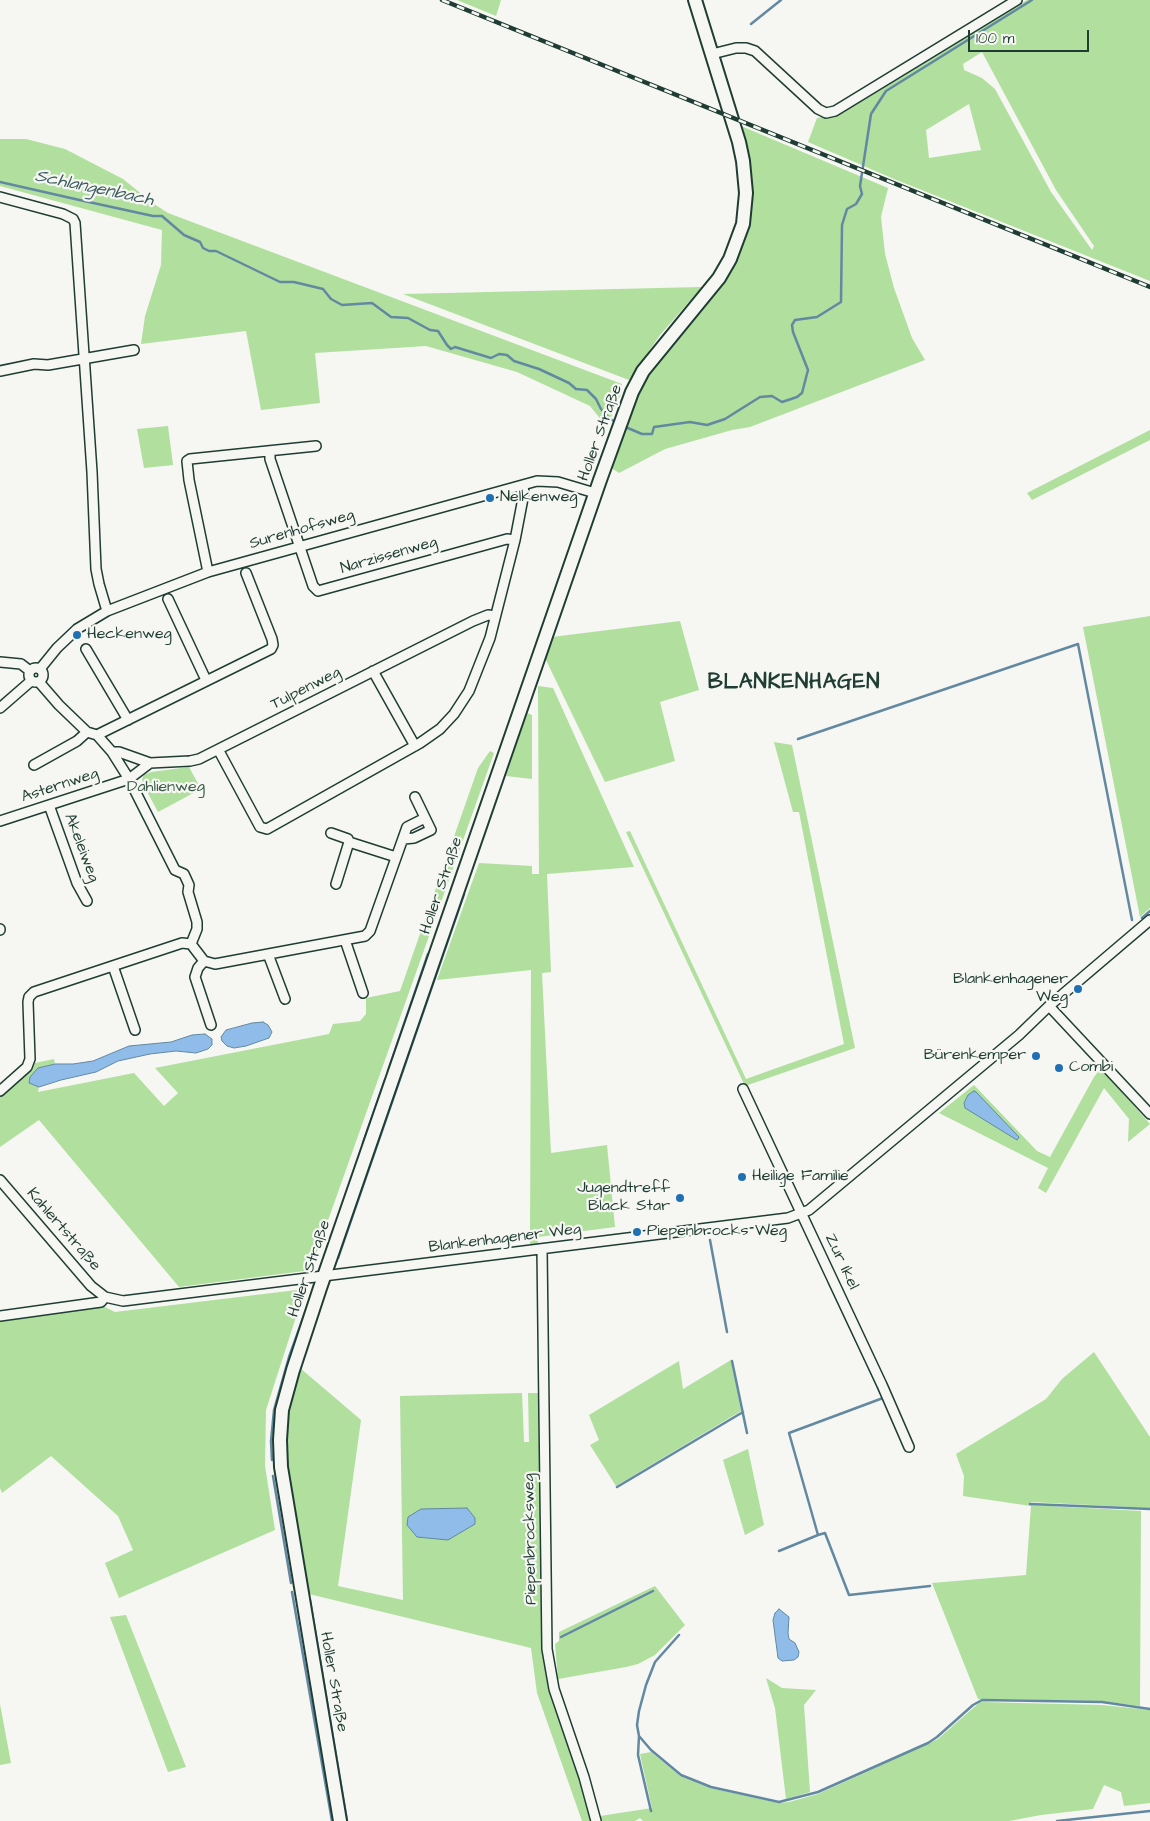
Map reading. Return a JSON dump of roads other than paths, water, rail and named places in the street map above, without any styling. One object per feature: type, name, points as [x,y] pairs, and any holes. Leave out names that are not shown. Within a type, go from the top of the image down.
[{"type":"street","name":"Holler Straße","points":[[340,1821],[282,1476],[280,1440],[282,1410],[293,1370],[324,1277],[620,424],[643,371],[719,278],[730,259],[743,224],[746,193],[743,162],[696,0]]},
{"type":"street","points":[[712,54],[736,48],[746,48],[755,51],[818,109],[826,113],[835,111],[1017,0]]},
{"type":"street","points":[[0,196],[64,214],[73,219],[84,358],[96,569],[108,611]]},
{"type":"street","points":[[0,371],[34,364],[48,365],[134,350]]},
{"type":"street","points":[[208,572],[187,462],[190,459],[316,446]]},
{"type":"street","points":[[270,451],[270,459],[300,546]]},
{"type":"street","name":"Surenhofsweg","points":[[40,669],[57,648],[77,629],[108,611],[208,572],[537,481],[549,481],[595,494]]},
{"type":"street","points":[[219,750],[260,827],[267,829],[414,746],[440,729],[454,714],[469,691],[487,646],[515,540],[524,493],[523,485]]},
{"type":"street","name":"Narzissenweg","points":[[300,546],[313,586],[318,592],[508,539],[515,540]]},
{"type":"street","points":[[97,736],[271,649],[273,645],[246,573]]},
{"type":"street","points":[[168,599],[206,680]]},
{"type":"street","name":"Tulpenweg","points":[[150,764],[190,761],[219,750],[473,621],[488,615],[495,616]]},
{"type":"street","points":[[86,649],[128,720]]},
{"type":"street","points":[[0,662],[21,664],[30,670]]},
{"type":"street","points":[[0,708],[43,676],[40,669],[30,670]]},
{"type":"street","points":[[30,670],[28,676],[87,732],[97,736],[112,752],[129,779],[175,870],[184,874],[189,885],[188,892],[197,922],[197,929],[191,944]]},
{"type":"street","points":[[373,671],[414,746]]},
{"type":"street","points":[[34,765],[76,741],[87,732]]},
{"type":"street","points":[[112,752],[119,752],[150,764]]},
{"type":"street","points":[[129,779],[150,764]]},
{"type":"street","name":"Asternweg","points":[[0,821],[129,779]]},
{"type":"street","points":[[404,839],[414,838],[431,830],[414,797]]},
{"type":"street","name":"Akeleiweg","points":[[49,805],[77,883],[86,901]]},
{"type":"street","points":[[0,1091],[27,1067],[30,1059],[28,1009],[29,997],[34,992],[182,943],[191,944],[204,961],[215,964],[365,936],[370,931],[408,827],[425,818]]},
{"type":"street","points":[[331,833],[348,839],[349,842],[396,857]]},
{"type":"street","points":[[336,884],[349,842]]},
{"type":"street","name":"Blankenhagener Weg","points":[[0,1316],[101,1302],[105,1297],[123,1301],[748,1224],[802,1214],[1019,1035],[1049,1006],[1150,920]]},
{"type":"street","points":[[345,940],[363,993]]},
{"type":"street","points":[[268,954],[284,999]]},
{"type":"street","points":[[204,961],[198,968],[195,977],[211,1025]]},
{"type":"street","points":[[113,966],[135,1030]]},
{"type":"street","points":[[1049,1006],[1150,1114]]},
{"type":"street","name":"Zur Ikel","points":[[743,1089],[882,1385],[909,1447]]},
{"type":"street","name":"Kahlertstraße","points":[[0,1180],[91,1286],[105,1297]]},
{"type":"street","name":"Piepenbrocksweg","points":[[542,1249],[547,1649],[554,1689],[584,1777],[596,1821]]},
{"type":"water","points":[[263,1022],[268,1025],[272,1032],[269,1038],[234,1048],[227,1046],[222,1041],[221,1037],[226,1030]]},
{"type":"water","points":[[205,1034],[212,1039],[212,1045],[208,1049],[196,1053],[176,1051],[150,1054],[118,1061],[96,1072],[39,1087],[29,1083],[30,1077],[38,1068],[55,1064],[93,1061],[129,1046],[171,1042],[192,1035]]},
{"type":"water","points":[[974,1091],[1019,1137],[1017,1140],[965,1108],[964,1103],[968,1095]]},
{"type":"water","points":[[467,1508],[475,1518],[475,1524],[448,1540],[417,1537],[407,1525],[408,1517],[421,1509]]},
{"type":"water","points":[[779,1609],[789,1617],[789,1639],[795,1643],[799,1652],[798,1657],[794,1660],[782,1661],[778,1658],[773,1620],[775,1613]]},
{"type":"waterway","points":[[751,24],[781,0]]},
{"type":"waterway","name":"Schlangenbach","points":[[623,426],[642,434],[652,434],[654,427],[690,422],[707,425],[725,419],[760,397],[772,396],[782,402],[797,397],[802,393],[808,370],[792,325],[795,320],[817,317],[841,302],[842,225],[847,209],[856,204],[862,194],[860,186],[871,114],[886,91],[1032,0]]},
{"type":"waterway","name":"Schlangenbach","points":[[0,182],[153,216],[162,216],[184,235],[200,242],[203,248],[209,251],[216,251],[280,282],[294,282],[323,289],[331,299],[342,305],[372,303],[391,317],[408,318],[430,330],[438,331],[451,349],[455,347],[491,358],[499,354],[507,355],[514,361],[539,369],[569,383],[576,389],[587,390],[610,419],[616,422]]},
{"type":"waterway","points":[[798,739],[1078,644],[1132,920]]},
{"type":"waterway","points":[[338,1258],[464,894]]},
{"type":"waterway","points":[[1142,918],[1150,911]]},
{"type":"waterway","points":[[388,1071],[428,954]]},
{"type":"waterway","points":[[363,1143],[385,1080]]},
{"type":"waterway","points":[[710,1240],[727,1332]]},
{"type":"waterway","points":[[779,1551],[818,1535],[789,1433],[883,1398],[829,1283]]},
{"type":"waterway","points":[[272,1460],[271,1441],[274,1410],[289,1357],[311,1296]]},
{"type":"waterway","points":[[732,1361],[747,1433]]},
{"type":"waterway","points":[[617,1487],[743,1412]]},
{"type":"waterway","points":[[273,1476],[291,1583]]},
{"type":"waterway","points":[[1030,1504],[1150,1509]]},
{"type":"waterway","points":[[818,1535],[825,1533],[849,1595],[930,1586]]},
{"type":"waterway","points":[[561,1637],[653,1591]]},
{"type":"waterway","points":[[292,1592],[332,1821]]},
{"type":"waterway","points":[[310,1600],[347,1821]]},
{"type":"waterway","points":[[679,1635],[655,1662],[639,1711],[637,1725],[639,1736],[651,1750],[681,1775],[711,1787],[779,1802],[818,1792],[928,1743],[973,1705],[982,1700],[1102,1702],[1150,1709]]},
{"type":"waterway","points":[[639,1736],[638,1755],[651,1811]]},
{"type":"waterway","points":[[1057,1821],[1150,1811]]},
{"type":"railway","points":[[442,0],[1150,287]]},
{"type":"place","name":"Nelkenweg","points":[[490,498]]},
{"type":"place","name":"Heckenweg","points":[[77,635]]},
{"type":"place","name":"Blankenhagener Weg","points":[[1078,989]]},
{"type":"place","name":"Bürenkemper","points":[[1036,1056]]},
{"type":"place","name":"Combi","points":[[1059,1068]]},
{"type":"place","name":"Heilige Familie","points":[[742,1177]]},
{"type":"place","name":"Jugendtreff Black Star","points":[[680,1198]]},
{"type":"place","name":"Piepenbrocks Weg","points":[[637,1232]]},
{"type":"district","name":"BLANKENHAGEN","points":[[794,684]]},
{"type":"park label","name":"Dahlienweg","points":[[166,788]]}]
